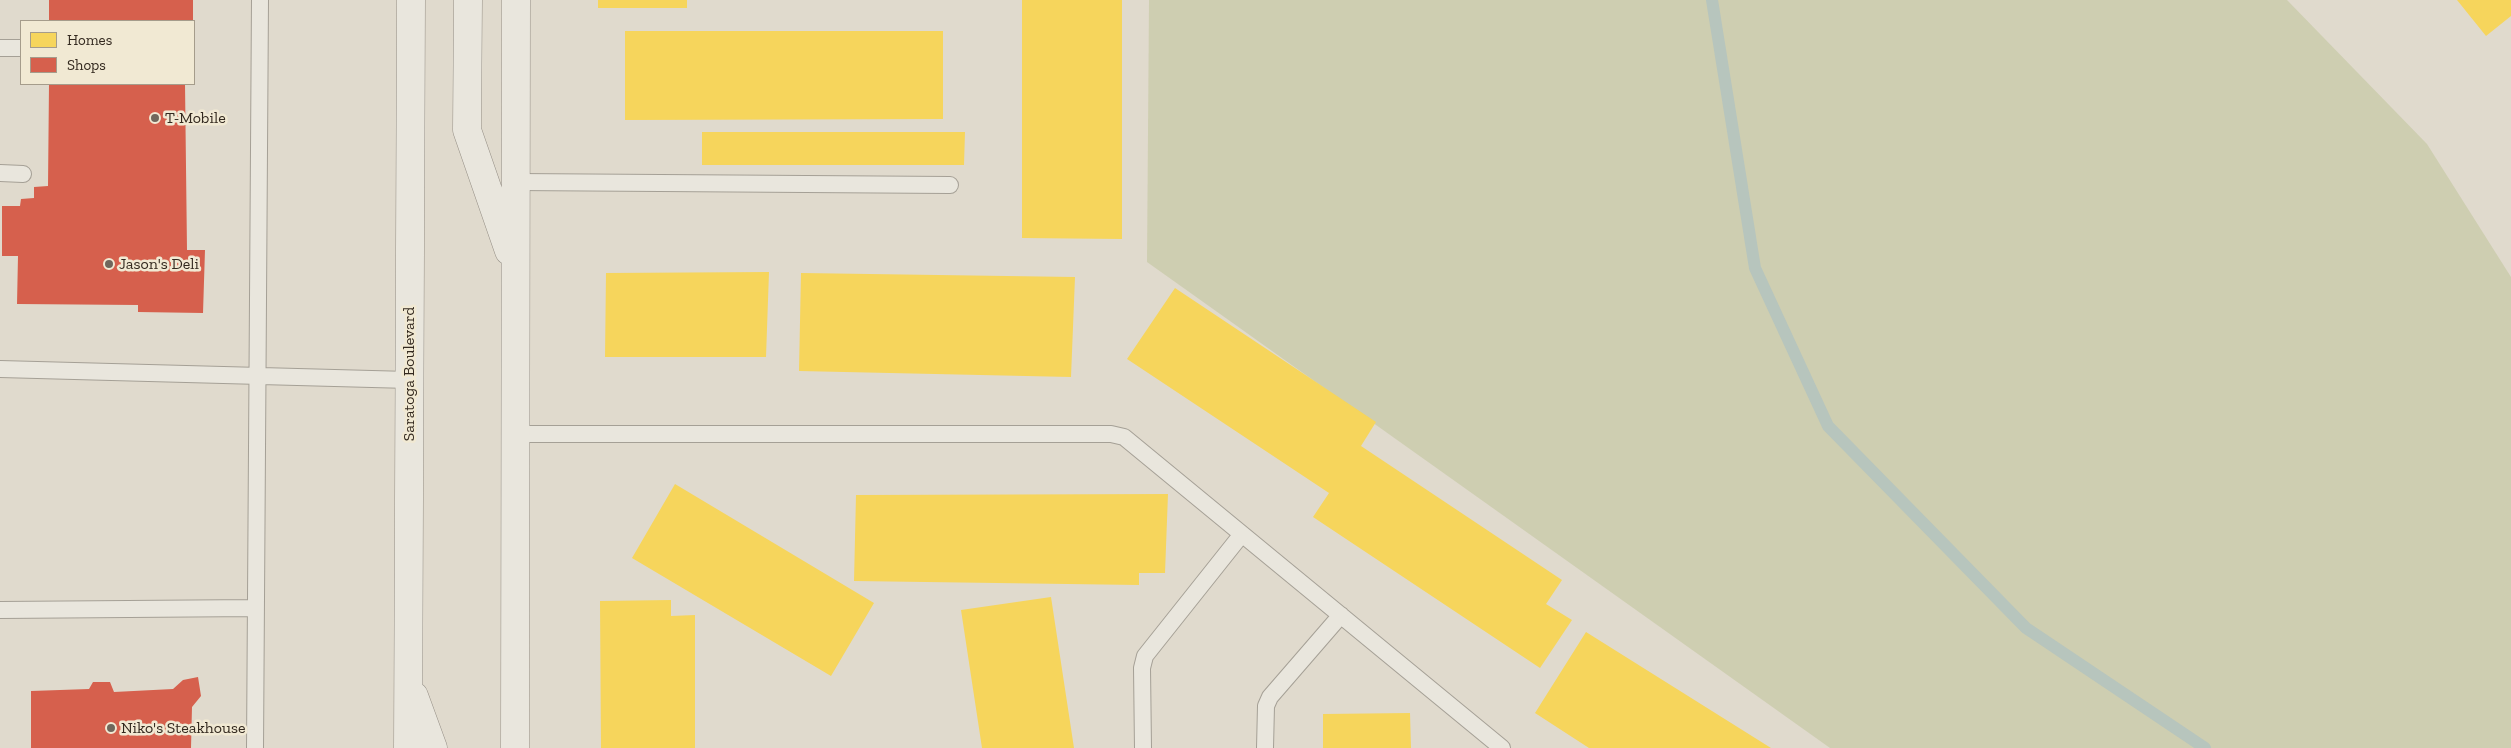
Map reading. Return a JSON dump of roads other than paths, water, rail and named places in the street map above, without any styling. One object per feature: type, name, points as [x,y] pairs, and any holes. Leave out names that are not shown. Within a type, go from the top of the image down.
[{"type":"main road","name":"Saratoga Boulevard","points":[[408,748],[411,0]]},
{"type":"main road","points":[[468,0],[467,130],[516,271]]},
{"type":"main road","points":[[515,748],[516,0]]},
{"type":"main road","points":[[408,678],[434,748]]},
{"type":"lane","points":[[255,748],[260,0]]},
{"type":"lane","points":[[0,48],[20,48]]},
{"type":"lane","points":[[0,174],[23,174]]},
{"type":"lane","points":[[516,182],[950,185]]},
{"type":"lane","points":[[0,369],[257,374],[409,380]]},
{"type":"lane","points":[[515,434],[1111,434],[1124,437],[1502,748]]},
{"type":"lane","points":[[1143,748],[1142,668],[1145,656],[1242,534]]},
{"type":"lane","points":[[0,610],[256,608]]},
{"type":"lane","points":[[1265,748],[1266,706],[1270,697],[1341,615]]},
{"type":"waterway","points":[[1712,0],[1755,268],[1828,426],[2026,628],[2205,748]]},
{"type":"place","name":"T-Mobile","points":[[155,118]]},
{"type":"place","name":"Jason's Deli","points":[[109,264]]},
{"type":"place","name":"Niko's Steakhouse","points":[[111,728]]}]
